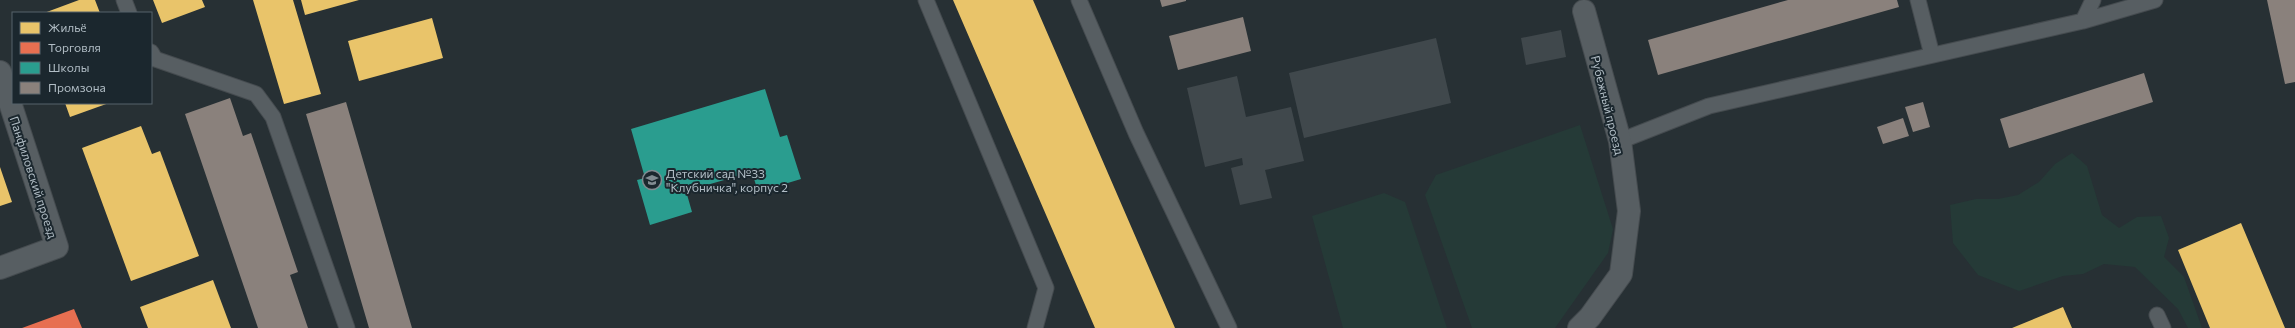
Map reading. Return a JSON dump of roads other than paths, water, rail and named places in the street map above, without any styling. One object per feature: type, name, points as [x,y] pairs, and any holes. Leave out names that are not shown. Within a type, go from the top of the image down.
[{"type":"street","name":"Рубежный проезд","points":[[1579,328],[1590,317],[1621,274],[1629,211],[1620,141],[1586,6]]},
{"type":"street","name":"Панфиловский проезд","points":[[0,72],[57,247],[0,268]]},
{"type":"lane","points":[[124,0],[129,12]]},
{"type":"lane","points":[[926,0],[1046,288],[1035,328]]},
{"type":"lane","points":[[1078,0],[1136,133],[1229,328]]},
{"type":"lane","points":[[1918,0],[1932,55]]},
{"type":"lane","points":[[2083,21],[2093,0]]},
{"type":"lane","points":[[1620,141],[1709,106],[2083,21],[2155,0]]},
{"type":"lane","points":[[152,54],[155,59],[256,94],[273,117],[347,328]]},
{"type":"place","name":"Детский сад №33 \"Клубничка\", корпус 2","points":[[652,180]]}]
